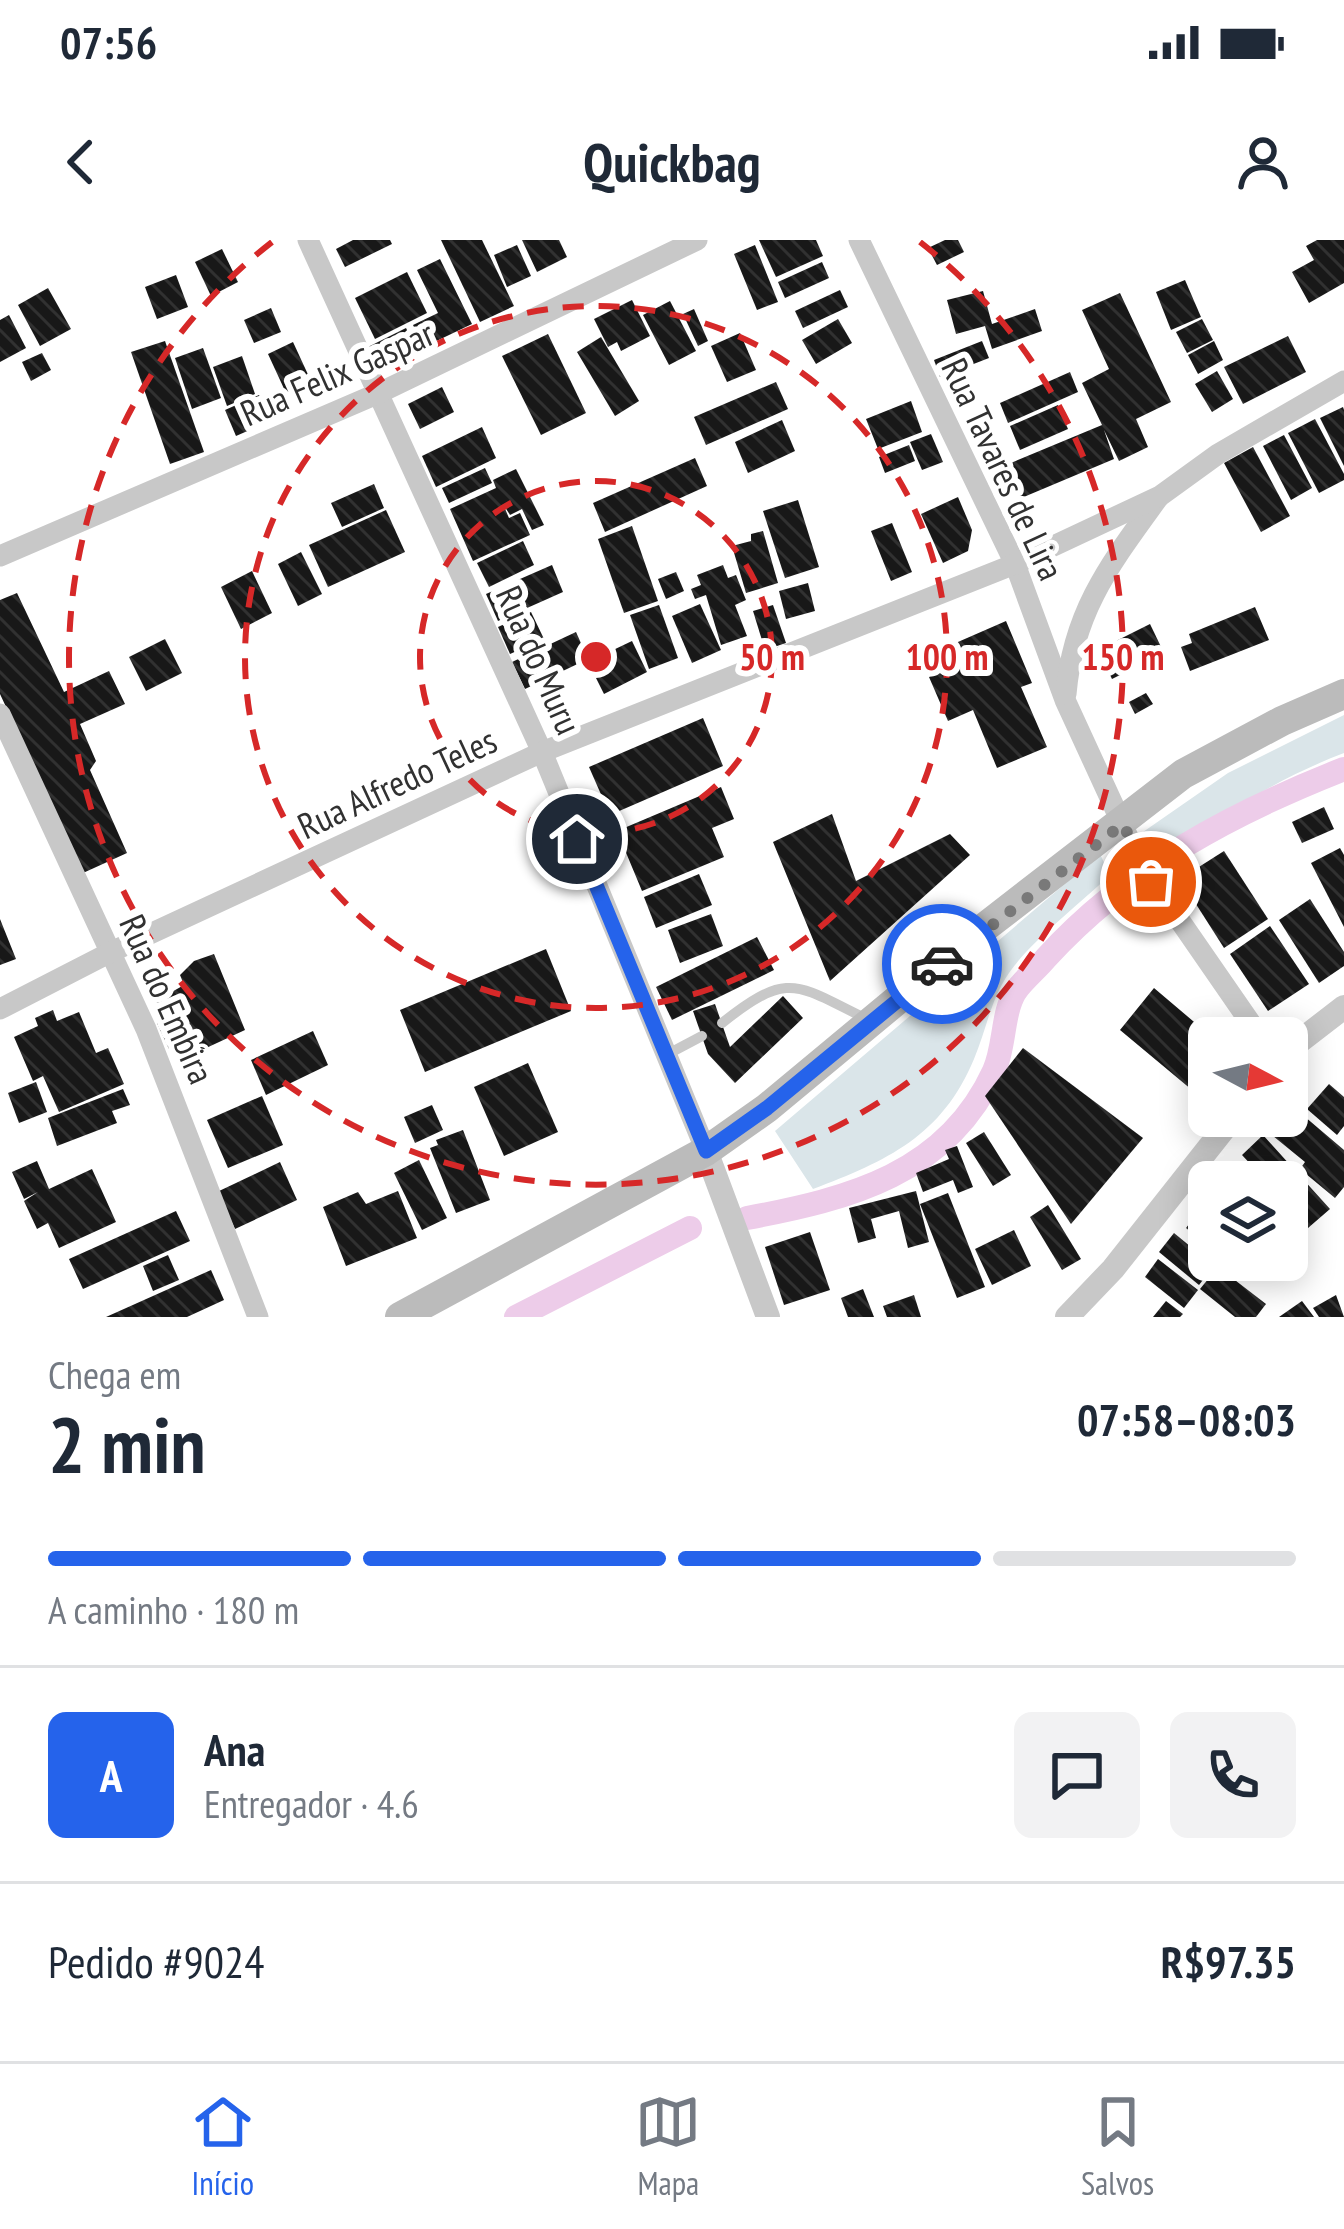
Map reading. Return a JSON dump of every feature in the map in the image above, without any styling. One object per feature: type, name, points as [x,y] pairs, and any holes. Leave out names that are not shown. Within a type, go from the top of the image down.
[{"type":"main road","points":[[400,1317],[706,1151],[767,1108],[985,927],[1184,775],[1227,748],[1344,694]]},
{"type":"street","name":"Rua do Muru","points":[[308,240],[542,752],[706,1151],[768,1317]]},
{"type":"street","name":"Rua Felix Gaspar","points":[[0,556],[379,393],[697,240]]},
{"type":"street","name":"Rua Tavares de Lira","points":[[859,240],[1015,564],[1065,700],[1146,873],[1246,1017]]},
{"type":"street","name":"Rua Alfredo Teles","points":[[0,1009],[111,952],[542,752],[1015,564],[1160,496],[1218,454],[1344,381]]},
{"type":"street","points":[[1065,700],[1070,649],[1091,597],[1160,496]]},
{"type":"street","name":"Rua do Embira","points":[[0,714],[180,1113],[258,1317]]},
{"type":"street","points":[[1308,1035],[1344,1007]]},
{"type":"street","points":[[1067,1317],[1125,1254],[1217,1137]]},
{"type":"lane","points":[[722,1023],[758,994],[782,986],[803,988],[872,1022]]},
{"type":"lane","points":[[666,1055],[702,1036]]},
{"type":"shaded area","points":[[1344,715],[1344,753],[1243,803],[1150,866],[1138,849],[1143,832],[1228,773]]},
{"type":"shaded area","points":[[1100,854],[1110,875],[1009,973],[974,1059],[946,1108],[929,1127],[888,1156],[813,1189],[775,1131]]},
{"type":"building","points":[[353,240],[390,240],[392,244],[345,267],[336,249]]},
{"type":"building","points":[[441,240],[482,240],[514,306],[480,322]]},
{"type":"building","points":[[522,240],[559,240],[567,257],[537,272]]},
{"type":"building","points":[[759,240],[816,240],[823,256],[776,277]]},
{"type":"building","points":[[958,240],[964,252],[937,265],[928,248]]},
{"type":"building","points":[[1317,240],[1344,240],[1344,283],[1309,303],[1292,272],[1314,260],[1306,246]]},
{"type":"building","points":[[517,245],[531,276],[507,287],[494,255]]},
{"type":"building","points":[[755,245],[778,302],[757,310],[734,254]]},
{"type":"building","points":[[222,249],[238,282],[211,296],[195,262]]},
{"type":"building","points":[[440,259],[472,324],[424,347],[413,325],[438,313],[417,270]]},
{"type":"building","points":[[822,262],[829,278],[785,298],[778,282]]},
{"type":"building","points":[[407,272],[427,313],[375,339],[355,298]]},
{"type":"building","points":[[176,275],[188,307],[157,319],[145,287]]},
{"type":"building","points":[[1185,280],[1201,317],[1171,330],[1156,292]]},
{"type":"building","points":[[48,288],[71,329],[40,346],[18,305]]},
{"type":"building","points":[[840,290],[848,307],[803,328],[795,311]]},
{"type":"building","points":[[983,291],[992,324],[1035,309],[1042,331],[992,349],[985,326],[956,334],[947,300]]},
{"type":"building","points":[[1120,293],[1171,402],[1136,419],[1148,447],[1119,461],[1104,430],[1114,459],[1019,499],[1006,465],[1102,425],[1082,383],[1109,369],[1082,310]]},
{"type":"building","points":[[632,300],[650,336],[621,351],[617,342],[608,347],[594,319]]},
{"type":"building","points":[[670,301],[696,351],[669,365],[643,315]]},
{"type":"building","points":[[271,308],[281,332],[254,343],[244,320]]},
{"type":"building","points":[[694,309],[708,341],[698,346],[683,314]]},
{"type":"building","points":[[9,315],[26,348],[0,362],[0,320]]},
{"type":"building","points":[[838,319],[852,343],[816,364],[802,340]]},
{"type":"building","points":[[1202,319],[1213,340],[1187,353],[1176,332]]},
{"type":"building","points":[[406,328],[416,349],[378,368],[368,347]]},
{"type":"building","points":[[740,333],[756,370],[727,382],[711,346]]},
{"type":"building","points":[[548,334],[586,413],[541,435],[502,356]]},
{"type":"building","points":[[1288,336],[1306,372],[1243,404],[1224,367]]},
{"type":"building","points":[[601,337],[639,401],[615,416],[577,352]]},
{"type":"building","points":[[165,341],[204,452],[170,464],[131,352]]},
{"type":"building","points":[[982,341],[989,358],[940,377],[934,360]]},
{"type":"building","points":[[1214,341],[1223,360],[1198,374],[1188,355]]},
{"type":"building","points":[[293,342],[311,381],[286,393],[268,354]]},
{"type":"building","points":[[203,348],[221,398],[192,409],[175,358]]},
{"type":"building","points":[[42,353],[51,370],[31,381],[22,362]]},
{"type":"building","points":[[242,356],[255,394],[227,406],[213,367]]},
{"type":"building","points":[[1217,371],[1233,399],[1212,412],[1195,384]]},
{"type":"building","points":[[1070,372],[1078,392],[1008,423],[1000,403]]},
{"type":"building","points":[[776,382],[788,409],[706,445],[694,417]]},
{"type":"building","points":[[442,387],[454,412],[420,429],[408,404]]},
{"type":"building","points":[[259,395],[270,421],[236,436],[225,410]]},
{"type":"building","points":[[911,401],[922,432],[878,449],[866,419]]},
{"type":"building","points":[[1058,405],[1068,429],[1020,450],[1010,426]]},
{"type":"building","points":[[1344,410],[1344,466],[1320,418]]},
{"type":"building","points":[[1315,419],[1344,474],[1344,480],[1319,493],[1288,433]]},
{"type":"building","points":[[782,420],[795,451],[748,473],[735,442]]},
{"type":"building","points":[[482,427],[496,458],[436,487],[422,456]]},
{"type":"building","points":[[931,434],[943,462],[922,470],[910,442]]},
{"type":"building","points":[[1284,435],[1312,488],[1291,500],[1263,446]]},
{"type":"building","points":[[909,445],[915,461],[885,473],[879,457]]},
{"type":"building","points":[[1253,447],[1290,516],[1261,532],[1224,463]]},
{"type":"building","points":[[695,458],[707,486],[605,532],[593,503]]},
{"type":"building","points":[[485,468],[492,483],[449,503],[442,488]]},
{"type":"building","points":[[516,469],[544,525],[532,530],[522,509],[510,515],[503,504],[509,518],[520,513],[530,535],[473,561],[450,509],[496,488],[493,480]]},
{"type":"building","points":[[374,484],[384,508],[342,527],[331,503]]},
{"type":"building","points":[[958,497],[972,530],[968,551],[943,563],[921,514]]},
{"type":"building","points":[[798,500],[819,567],[785,578],[763,511]]},
{"type":"building","points":[[386,510],[405,552],[328,587],[309,545]]},
{"type":"building","points":[[892,523],[912,572],[891,581],[871,531]]},
{"type":"building","points":[[632,526],[658,601],[624,613],[598,539]]},
{"type":"building","points":[[763,531],[778,583],[746,593],[732,546],[751,541],[751,534]]},
{"type":"building","points":[[523,541],[534,565],[489,587],[477,563]]},
{"type":"building","points":[[301,552],[322,594],[298,606],[278,564]]},
{"type":"building","points":[[552,565],[563,592],[498,621],[486,594]]},
{"type":"building","points":[[723,565],[728,578],[736,575],[746,600],[735,605],[747,636],[721,645],[706,595],[695,599],[691,589],[701,585],[697,575]]},
{"type":"building","points":[[252,571],[272,613],[241,629],[221,587]]},
{"type":"building","points":[[676,572],[684,591],[666,599],[658,579]]},
{"type":"building","points":[[808,583],[815,611],[786,619],[779,591]]},
{"type":"building","points":[[17,593],[64,692],[109,671],[125,704],[80,724],[96,761],[90,770],[127,853],[83,873],[0,694],[0,600]]},
{"type":"building","points":[[700,604],[721,650],[692,663],[672,616]]},
{"type":"building","points":[[659,605],[678,658],[649,669],[630,615]]},
{"type":"building","points":[[773,605],[786,643],[765,650],[753,611]]},
{"type":"building","points":[[1255,607],[1269,640],[1190,671],[1181,647],[1192,643],[1189,634]]},
{"type":"building","points":[[531,612],[544,639],[510,654],[498,627]]},
{"type":"building","points":[[1006,621],[1032,683],[1021,687],[1047,747],[997,768],[973,710],[948,721],[929,677],[943,671],[935,652]]},
{"type":"building","points":[[1150,624],[1164,653],[1112,679],[1098,650]]},
{"type":"building","points":[[576,632],[588,659],[525,689],[512,662]]},
{"type":"building","points":[[165,639],[182,673],[146,691],[129,657]]},
{"type":"building","points":[[632,641],[647,672],[604,694],[588,662]]},
{"type":"building","points":[[1146,693],[1153,704],[1135,714],[1129,702]]},
{"type":"building","points":[[703,718],[723,766],[610,815],[589,767]]},
{"type":"building","points":[[721,787],[734,819],[712,828],[724,857],[642,891],[617,831]]},
{"type":"building","points":[[1324,807],[1334,829],[1302,843],[1292,822]]},
{"type":"building","points":[[832,814],[856,881],[950,834],[970,855],[830,981],[773,842]]},
{"type":"building","points":[[1340,848],[1344,855],[1344,927],[1311,863]]},
{"type":"building","points":[[1224,851],[1268,919],[1224,948],[1180,879]]},
{"type":"building","points":[[699,874],[712,905],[656,928],[644,897]]},
{"type":"building","points":[[1310,899],[1344,952],[1344,966],[1319,983],[1279,920]]},
{"type":"building","points":[[711,914],[723,946],[680,963],[668,930]]},
{"type":"building","points":[[0,919],[16,959],[0,965]]},
{"type":"building","points":[[1270,926],[1309,984],[1268,1011],[1230,954]]},
{"type":"building","points":[[757,937],[774,970],[672,1020],[656,987]]},
{"type":"building","points":[[546,949],[571,1011],[425,1072],[400,1010]]},
{"type":"building","points":[[214,954],[245,1030],[204,1049],[180,1044],[169,1049],[157,1023],[164,1019],[156,1001],[184,985],[180,975],[194,961]]},
{"type":"building","points":[[1154,988],[1188,1017],[1188,1087],[1120,1030]]},
{"type":"building","points":[[783,996],[803,1018],[735,1083],[708,1054],[693,1011],[715,1004],[730,1047]]},
{"type":"building","points":[[53,1010],[57,1021],[79,1012],[96,1053],[108,1048],[124,1084],[59,1112],[43,1076],[33,1081],[14,1037],[38,1026],[35,1018]]},
{"type":"building","points":[[313,1031],[328,1065],[266,1095],[251,1060]]},
{"type":"building","points":[[1023,1048],[1143,1138],[1071,1224],[985,1096]]},
{"type":"building","points":[[528,1063],[558,1132],[504,1156],[474,1087]]},
{"type":"building","points":[[36,1082],[47,1112],[19,1123],[8,1093]]},
{"type":"building","points":[[1329,1084],[1344,1097],[1344,1126],[1337,1135],[1308,1108]]},
{"type":"building","points":[[123,1089],[130,1105],[112,1111],[117,1123],[57,1146],[48,1118]]},
{"type":"building","points":[[262,1096],[283,1145],[228,1168],[207,1120]]},
{"type":"building","points":[[432,1105],[443,1130],[415,1143],[404,1117]]},
{"type":"building","points":[[1308,1119],[1344,1150],[1344,1187],[1335,1198],[1308,1176],[1308,1161],[1274,1137],[1308,1137]]},
{"type":"building","points":[[463,1130],[490,1200],[456,1213],[430,1148],[438,1145],[436,1140]]},
{"type":"building","points":[[984,1132],[1011,1175],[993,1186],[966,1143]]},
{"type":"building","points":[[1265,1137],[1287,1161],[1248,1161],[1242,1155]]},
{"type":"building","points":[[957,1146],[973,1187],[958,1193],[953,1180],[923,1192],[916,1173],[949,1159],[945,1150]]},
{"type":"building","points":[[419,1160],[447,1218],[422,1230],[394,1173]]},
{"type":"building","points":[[37,1161],[49,1189],[92,1169],[116,1222],[59,1248],[48,1223],[37,1229],[24,1201],[38,1192],[24,1199],[12,1172]]},
{"type":"building","points":[[280,1162],[297,1200],[235,1229],[217,1192]]},
{"type":"building","points":[[1308,1185],[1330,1209],[1308,1228]]},
{"type":"building","points":[[398,1191],[417,1238],[346,1266],[323,1207],[358,1192],[366,1204]]},
{"type":"building","points":[[916,1191],[929,1242],[908,1248],[899,1211],[871,1219],[876,1238],[858,1243],[849,1208]]},
{"type":"building","points":[[948,1193],[985,1287],[957,1298],[920,1204]]},
{"type":"building","points":[[1048,1205],[1081,1259],[1062,1270],[1030,1217]]},
{"type":"building","points":[[176,1211],[190,1241],[83,1289],[69,1259]]},
{"type":"building","points":[[1014,1230],[1031,1266],[992,1285],[975,1249]]},
{"type":"building","points":[[810,1232],[830,1290],[784,1305],[765,1247]]},
{"type":"building","points":[[1174,1233],[1188,1245],[1188,1276],[1159,1252]]},
{"type":"building","points":[[168,1255],[179,1280],[153,1291],[143,1266]]},
{"type":"building","points":[[1158,1259],[1198,1290],[1184,1308],[1145,1277]]},
{"type":"building","points":[[211,1270],[224,1300],[187,1317],[106,1317]]},
{"type":"building","points":[[1207,1281],[1236,1281],[1266,1304],[1256,1317],[1235,1317],[1200,1289]]},
{"type":"building","points":[[863,1289],[874,1317],[848,1317],[841,1298]]},
{"type":"building","points":[[914,1295],[921,1317],[887,1317],[883,1306]]},
{"type":"building","points":[[1336,1295],[1344,1317],[1319,1317],[1313,1308]]},
{"type":"building","points":[[1166,1301],[1183,1314],[1153,1317]]},
{"type":"building","points":[[1302,1301],[1314,1317],[1279,1317]]},
{"type":"waterway","points":[[747,1218],[858,1190],[922,1158],[950,1135],[994,1071],[1015,992],[1078,926],[1184,846],[1262,804],[1344,769]]},
{"type":"waterway","points":[[516,1317],[690,1228]]},
{"type":"way so far","points":[[942,964],[1123,824],[1151,882]]},
{"type":"route","points":[[577,839],[706,1151],[767,1108],[942,964]]}]
